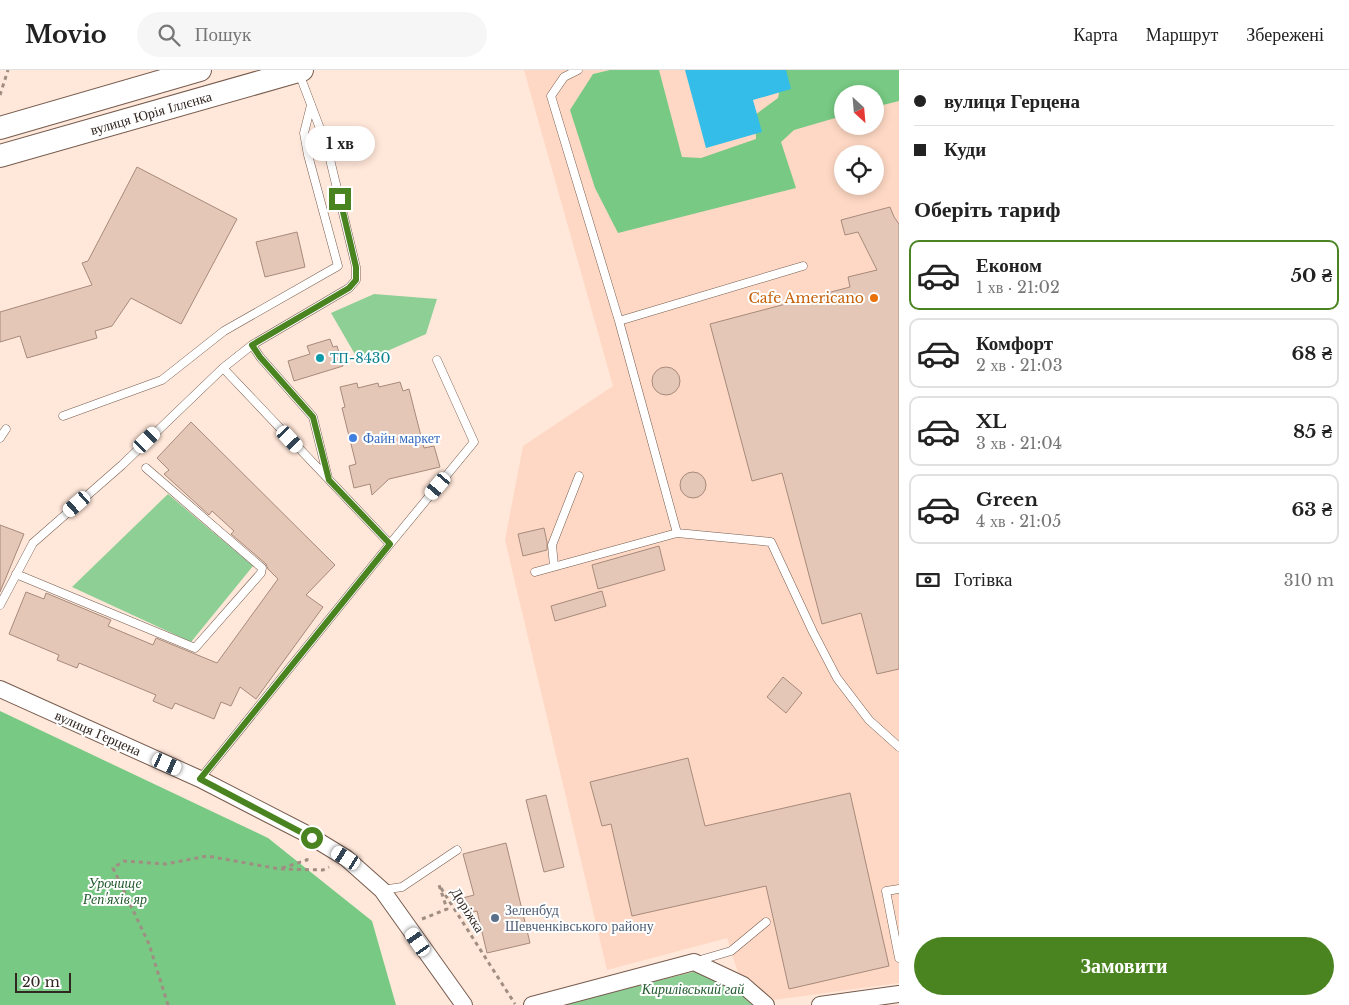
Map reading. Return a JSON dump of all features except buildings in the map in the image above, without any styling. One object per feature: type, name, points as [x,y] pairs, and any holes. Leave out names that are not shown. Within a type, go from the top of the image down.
[{"type":"main road","name":"вулиця Юрія Іллєнка","points":[[0,128],[200,70]]},
{"type":"main road","name":"вулиця Юрія Іллєнка","points":[[0,156],[300,71]]},
{"type":"street","name":"вулиця Герцена","points":[[0,689],[200,779],[346,858],[382,890],[464,1005]]},
{"type":"street","points":[[532,1005],[554,1002],[694,962],[743,985],[766,1005]]},
{"type":"street","points":[[820,1005],[899,994]]},
{"type":"lane","points":[[578,70],[564,77],[551,96],[619,321],[677,533]]},
{"type":"lane","points":[[0,605],[33,543],[122,465],[223,368],[252,345],[349,288],[356,280],[356,267],[327,147],[300,71]]},
{"type":"lane","points":[[63,416],[162,380],[224,331],[338,266],[308,155],[304,133],[312,105]]},
{"type":"lane","points":[[619,321],[803,266]]},
{"type":"lane","points":[[252,345],[260,357],[313,417],[329,480]]},
{"type":"lane","points":[[200,779],[474,442],[438,360]]},
{"type":"lane","points":[[223,368],[390,544]]},
{"type":"lane","points":[[0,438],[6,429]]},
{"type":"lane","points":[[16,574],[195,648],[260,573],[262,568],[146,468]]},
{"type":"lane","points":[[554,566],[552,546],[579,476]]},
{"type":"lane","points":[[535,572],[677,533],[771,542],[813,632],[837,678],[869,720],[899,747]]},
{"type":"lane","points":[[382,890],[402,887],[457,850]]},
{"type":"lane","points":[[899,890],[886,892],[899,958]]},
{"type":"lane","points":[[694,962],[731,950],[766,922]]},
{"type":"path","points":[[0,95],[8,70]]},
{"type":"path","points":[[280,869],[307,860],[312,838]]},
{"type":"path","points":[[168,1005],[149,944],[113,868],[124,861],[166,864],[207,856],[280,869],[323,870],[346,858]]},
{"type":"path","name":"Доріжка","points":[[407,926],[447,908],[439,885],[515,1005]]},
{"type":"shaded area","points":[[524,70],[899,70],[899,983],[773,1000],[738,973],[727,938],[607,970],[505,540],[523,446],[613,386]]},
{"type":"green space","points":[[610,70],[659,70],[682,157],[701,158],[756,139],[755,115],[778,98],[783,70],[899,70],[899,101],[884,105],[884,85],[834,85],[834,118],[794,130],[781,142],[796,188],[618,233],[595,188],[570,110],[593,74]]},
{"type":"green space","points":[[374,294],[437,299],[426,334],[360,363],[331,313]]},
{"type":"green space","points":[[168,494],[253,566],[191,642],[72,587]]},
{"type":"green space","name":"Урочище Реп'яхів яр","points":[[0,711],[268,838],[372,921],[396,1005],[0,1005]]},
{"type":"green space","name":"Кирилівський гай","points":[[697,971],[741,988],[760,1005],[559,1005]]},
{"type":"water","points":[[685,70],[786,70],[791,89],[753,100],[762,132],[706,148]]},
{"type":"place","name":"Cafe Americano","points":[[874,298]]},
{"type":"place","name":"ТП-8430","points":[[320,358]]},
{"type":"place","name":"Файн маркет","points":[[353,438]]},
{"type":"place","name":"Зеленбуд Шевченківського району","points":[[495,918]]},
{"type":"route","points":[[312,838],[200,779],[390,544],[329,480],[313,417],[260,357],[252,345],[349,288],[356,280],[356,267],[340,199]]}]
